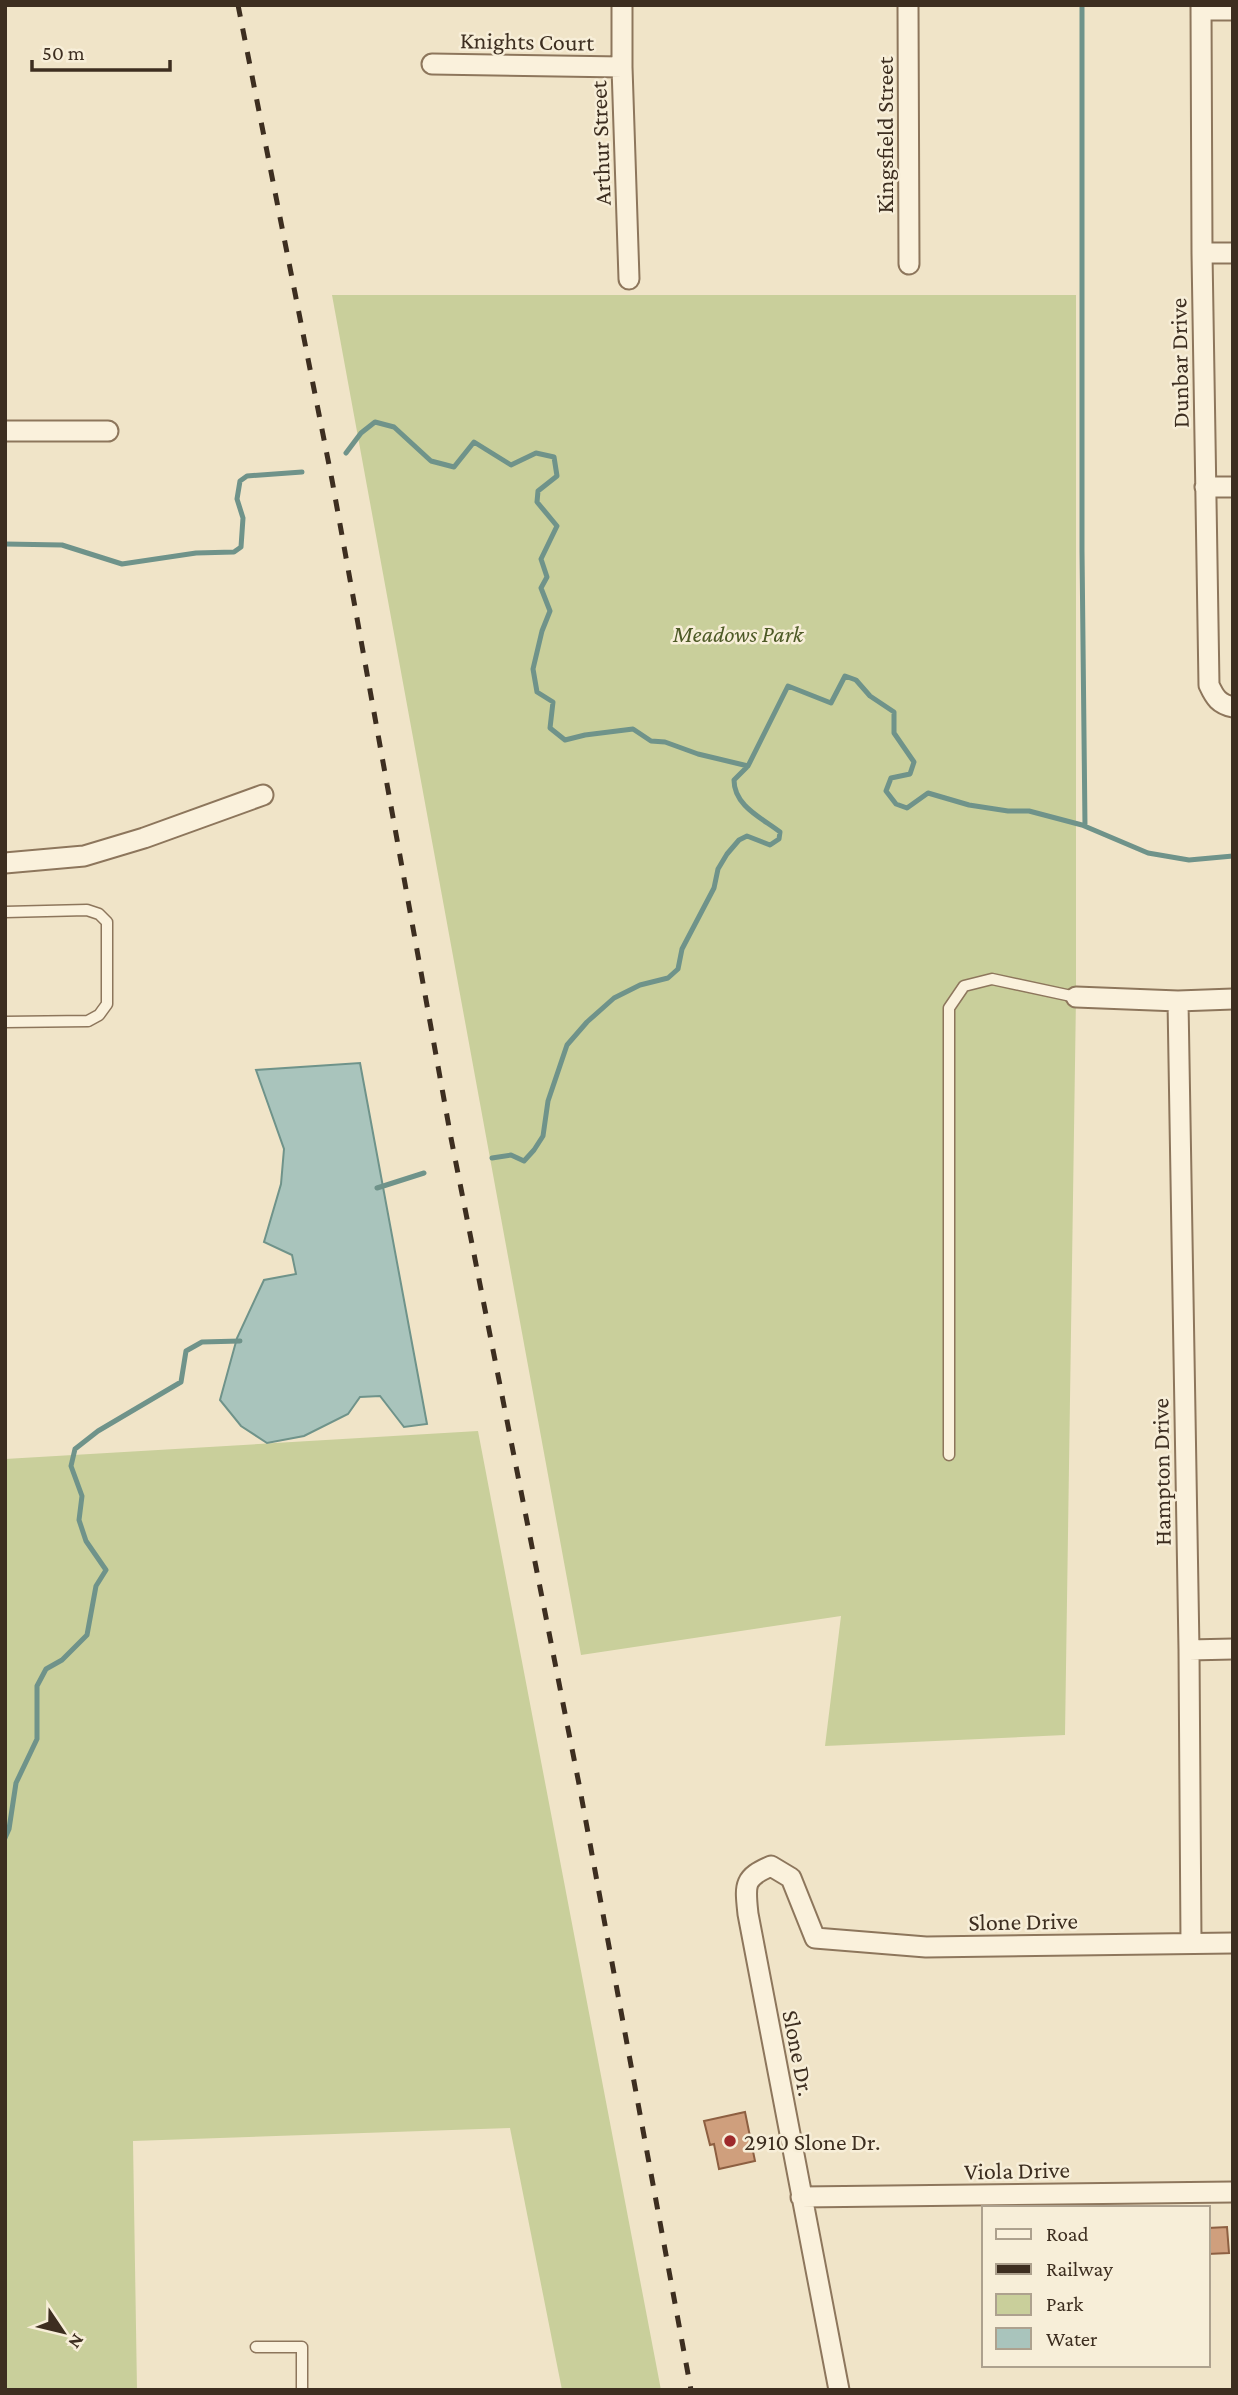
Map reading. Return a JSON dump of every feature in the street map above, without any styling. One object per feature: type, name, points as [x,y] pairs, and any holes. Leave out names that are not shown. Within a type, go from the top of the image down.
[{"type":"street","name":"Arthur Street","points":[[622,5],[629,279]]},
{"type":"street","name":"Kingsfield Street","points":[[908,5],[909,264]]},
{"type":"street","points":[[1201,7],[1233,10]]},
{"type":"street","name":"Dunbar Drive","points":[[1201,7],[1209,685],[1215,699],[1233,708]]},
{"type":"street","name":"Knights Court","points":[[432,64],[622,67]]},
{"type":"street","points":[[1202,253],[1233,253]]},
{"type":"street","points":[[5,431],[108,431]]},
{"type":"street","points":[[1205,487],[1233,487]]},
{"type":"street","points":[[5,863],[84,856],[156,834],[263,795]]},
{"type":"street","points":[[1076,997],[1178,1001],[1233,999]]},
{"type":"street","name":"Hampton Drive","points":[[1178,1001],[1191,1943]]},
{"type":"street","points":[[1189,1650],[1233,1649]]},
{"type":"street","name":"Slone Dr.","points":[[815,1938],[791,1878],[771,1866],[754,1873],[745,1891],[748,1914],[839,2390]]},
{"type":"street","name":"Slone Drive","points":[[815,1938],[926,1947],[1233,1943]]},
{"type":"street","name":"Viola Drive","points":[[802,2197],[1233,2192]]},
{"type":"lane","points":[[5,912],[87,910],[99,914],[107,922],[107,1004],[99,1015],[88,1021],[5,1022]]},
{"type":"lane","points":[[949,1455],[949,1008],[964,986],[992,979],[1076,997]]},
{"type":"lane","points":[[256,2347],[302,2347],[302,2390]]},
{"type":"green space","name":"Meadows Park","points":[[332,295],[1076,295],[1076,997],[1065,1735],[825,1746],[841,1616],[581,1655]]},
{"type":"green space","points":[[478,1431],[661,2390],[562,2390],[510,2128],[133,2141],[137,2390],[5,2390],[5,1459]]},
{"type":"water","points":[[360,1063],[427,1424],[404,1427],[380,1396],[360,1397],[348,1414],[304,1436],[267,1443],[241,1426],[220,1400],[237,1338],[264,1280],[296,1274],[292,1255],[264,1242],[281,1184],[284,1149],[256,1070]]},
{"type":"building","name":"2910 Slone Dr.","points":[[745,2112],[755,2161],[719,2169],[714,2144],[710,2145],[704,2121]]},
{"type":"building","points":[[1227,2227],[1229,2253],[1210,2254],[1210,2228]]},
{"type":"waterway","points":[[1082,5],[1085,826]]},
{"type":"waterway","points":[[346,453],[361,433],[375,422],[394,427],[431,461],[454,467],[474,442],[511,465],[536,453],[554,457],[557,476],[538,491],[537,502],[557,526],[541,559],[547,577],[541,588],[550,611],[533,669],[537,692],[553,702],[550,728],[565,740],[633,729],[651,741],[665,742],[698,754],[748,766]]},
{"type":"waterway","points":[[5,544],[62,545],[122,564],[196,553],[234,552],[241,547],[243,518],[237,499],[240,481],[247,476],[302,472]]},
{"type":"waterway","points":[[492,1158],[511,1155],[524,1161],[534,1150],[543,1136],[548,1101],[567,1045],[587,1022],[614,998],[640,985],[668,978],[678,969],[682,949],[714,888],[718,869],[739,840],[747,836],[770,845],[779,839],[780,832],[744,804],[735,789],[734,780],[748,766],[788,686],[831,703],[845,676],[856,680],[870,696],[894,712],[894,733],[914,762],[910,774],[891,778],[886,791],[896,804],[907,808],[928,793],[969,805],[1029,811],[1082,825],[1148,853],[1189,860],[1233,856]]},
{"type":"waterway","points":[[377,1188],[424,1173]]},
{"type":"waterway","points":[[5,1838],[9,1829],[16,1783],[37,1739],[37,1686],[46,1669],[62,1660],[87,1635],[96,1586],[106,1570],[86,1541],[79,1520],[82,1496],[71,1466],[75,1449],[98,1431],[181,1382],[186,1351],[202,1342],[240,1341]]},
{"type":"railway","points":[[238,5],[332,480],[451,1138],[579,1784],[691,2390]]},
{"type":"place","name":"2910 Slone Dr.","points":[[730,2141]]}]
